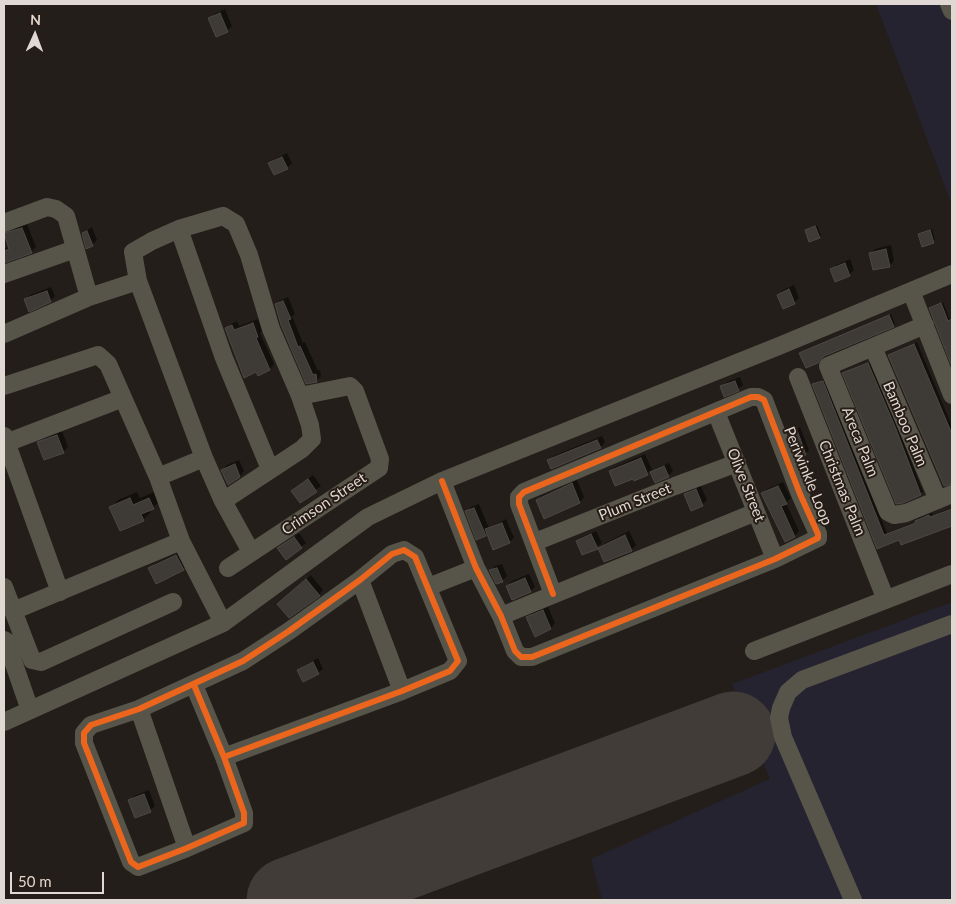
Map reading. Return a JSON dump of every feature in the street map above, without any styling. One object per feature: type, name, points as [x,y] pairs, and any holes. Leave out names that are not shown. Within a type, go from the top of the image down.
[{"type":"street","points":[[949,4],[952,11]]},
{"type":"street","points":[[4,223],[47,207],[56,209],[66,216],[90,297]]},
{"type":"street","points":[[223,501],[302,449],[312,439],[310,424],[300,396],[271,329],[249,255],[236,224],[222,216],[179,229],[133,252],[138,281],[204,458],[223,501],[251,552]]},
{"type":"street","points":[[179,229],[224,358],[270,469]]},
{"type":"street","points":[[4,274],[75,249]]},
{"type":"street","points":[[4,722],[223,623],[368,517],[442,481],[779,346],[952,274]]},
{"type":"street","points":[[4,334],[90,297],[138,281]]},
{"type":"street","points":[[911,291],[952,395]]},
{"type":"street","points":[[873,347],[925,325]]},
{"type":"street","name":"Areca Palm","points":[[873,347],[828,366],[888,512],[894,515],[906,513],[945,497]]},
{"type":"street","name":"Bamboo Palm","points":[[873,347],[945,497]]},
{"type":"street","points":[[4,386],[98,355],[108,364],[158,477],[182,541],[223,623]]},
{"type":"street","name":"Christmas Palm","points":[[798,377],[886,600]]},
{"type":"street","name":"Crimson Street","points":[[228,568],[378,468],[380,459],[355,391],[350,386],[300,396]]},
{"type":"street","name":"Periwinkle Loop","points":[[501,616],[515,651],[521,657],[532,657],[775,559],[818,538],[818,534],[800,494],[764,400],[758,397],[751,397],[524,492],[519,497],[519,504],[535,542]]},
{"type":"street","points":[[60,592],[5,440],[123,398]]},
{"type":"street","name":"Olive Street","points":[[716,412],[775,559]]},
{"type":"street","points":[[158,477],[204,458]]},
{"type":"street","name":"Plum Street","points":[[535,542],[737,463]]},
{"type":"street","points":[[442,481],[476,568],[501,616],[756,512]]},
{"type":"street","points":[[13,611],[182,541]]},
{"type":"street","points":[[535,542],[553,594]]},
{"type":"street","points":[[194,685],[224,757],[244,813],[244,823],[138,867],[131,862],[84,743],[84,732],[91,726],[139,709],[243,661],[289,631],[360,580],[392,554],[404,550],[415,557],[458,661],[450,671],[402,691],[224,757]]},
{"type":"street","points":[[428,587],[476,568]]},
{"type":"street","points":[[754,651],[952,574]]},
{"type":"street","points":[[360,580],[402,691]]},
{"type":"street","points":[[4,587],[32,660],[41,662],[173,602]]},
{"type":"street","points":[[853,900],[782,737],[779,718],[780,708],[788,692],[802,680],[952,624]]},
{"type":"street","points":[[4,640],[6,641],[30,710]]},
{"type":"street","points":[[139,709],[187,848]]},
{"type":"shaded area","points":[[876,4],[952,4],[952,205]]},
{"type":"shaded area","points":[[952,602],[952,900],[602,900],[591,859],[770,779],[732,684]]},
{"type":"building","points":[[220,13],[228,32],[216,37],[208,18]]},
{"type":"building","points":[[282,157],[288,169],[274,175],[268,163]]},
{"type":"building","points":[[815,226],[820,238],[809,242],[805,230]]},
{"type":"building","points":[[22,228],[32,253],[4,263],[4,251],[9,249],[4,233]]},
{"type":"building","points":[[930,230],[934,243],[922,247],[918,234]]},
{"type":"building","points":[[87,231],[93,246],[86,249],[82,233]]},
{"type":"building","points":[[886,249],[890,267],[873,270],[869,253]]},
{"type":"building","points":[[845,263],[850,276],[835,282],[830,269]]},
{"type":"building","points":[[789,289],[795,304],[783,309],[777,295]]},
{"type":"building","points":[[47,291],[51,302],[29,312],[24,299]]},
{"type":"building","points":[[283,301],[291,319],[288,320],[298,347],[300,346],[313,375],[316,374],[317,382],[306,384],[281,325],[275,304]]},
{"type":"building","points":[[941,303],[948,321],[952,319],[952,367],[929,308]]},
{"type":"building","points":[[889,315],[894,327],[824,356],[818,363],[806,368],[799,353]]},
{"type":"building","points":[[253,323],[258,337],[256,338],[270,370],[258,376],[256,372],[244,378],[225,328],[232,325],[234,330]]},
{"type":"building","points":[[914,344],[952,434],[952,484],[944,486],[888,355]]},
{"type":"building","points":[[868,363],[921,495],[903,503],[896,504],[842,373]]},
{"type":"building","points":[[735,381],[739,391],[724,397],[720,386]]},
{"type":"building","points":[[823,381],[884,535],[916,523],[915,521],[929,515],[930,517],[952,509],[952,526],[901,545],[899,540],[877,549],[812,384]]},
{"type":"building","points":[[797,430],[806,455],[798,458],[788,434]]},
{"type":"building","points":[[57,435],[64,453],[44,460],[37,442]]},
{"type":"building","points":[[597,440],[601,448],[551,469],[547,460]]},
{"type":"building","points":[[641,458],[648,475],[615,486],[609,471]]},
{"type":"building","points":[[235,464],[240,477],[228,485],[221,470]]},
{"type":"building","points":[[664,466],[669,477],[655,483],[650,472]]},
{"type":"building","points":[[308,479],[317,492],[300,503],[291,491]]},
{"type":"building","points":[[572,483],[580,503],[544,519],[536,500]]},
{"type":"building","points":[[778,486],[787,504],[781,506],[795,537],[785,542],[761,493]]},
{"type":"building","points":[[696,489],[703,506],[691,511],[684,494]]},
{"type":"building","points":[[130,498],[133,505],[149,498],[154,509],[141,514],[144,521],[120,531],[109,507]]},
{"type":"building","points":[[474,508],[486,536],[476,540],[465,511]]},
{"type":"building","points":[[502,523],[510,543],[493,550],[485,529]]},
{"type":"building","points":[[591,534],[598,549],[582,555],[576,541]]},
{"type":"building","points":[[625,535],[632,551],[604,562],[598,548]]},
{"type":"building","points":[[294,537],[302,548],[286,560],[277,548]]},
{"type":"building","points":[[176,555],[184,570],[156,584],[148,568]]},
{"type":"building","points":[[497,568],[503,582],[496,584],[489,570]]},
{"type":"building","points":[[525,578],[531,592],[512,600],[506,586]]},
{"type":"building","points":[[306,579],[320,596],[289,618],[277,604]]},
{"type":"building","points":[[543,610],[551,629],[535,637],[526,617]]},
{"type":"building","points":[[313,662],[319,674],[303,682],[297,670]]},
{"type":"building","points":[[144,794],[151,812],[135,818],[128,800]]},
{"type":"runway","points":[[289,900],[733,734]]},
{"type":"cycle path","points":[[442,481],[476,568],[501,616],[515,651],[521,657],[532,657],[775,559],[818,538],[764,400],[758,397],[751,397],[524,492],[519,497],[519,504],[553,594]]},
{"type":"cycle path","points":[[194,685],[224,757],[244,813],[244,823],[138,867],[131,862],[84,743],[84,733],[91,725],[139,709],[243,661],[289,631],[360,580],[392,554],[404,550],[415,557],[458,661],[450,671],[402,691],[224,757]]}]
